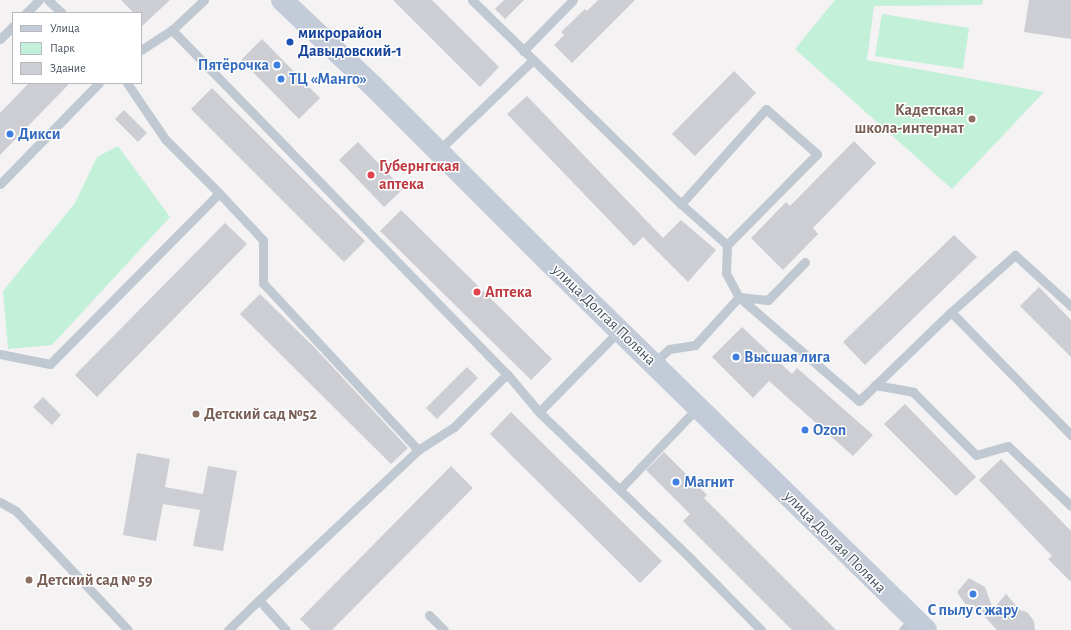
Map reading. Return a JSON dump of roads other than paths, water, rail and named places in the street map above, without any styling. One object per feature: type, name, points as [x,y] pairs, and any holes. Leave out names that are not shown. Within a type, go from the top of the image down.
[{"type":"main road","name":"улица Долгая Поляна","points":[[286,1],[698,407],[914,626]]},
{"type":"lane","points":[[27,12],[39,0]]},
{"type":"lane","points":[[48,0],[61,12]]},
{"type":"lane","points":[[142,49],[172,30],[204,0]]},
{"type":"lane","points":[[472,0],[681,204],[727,245]]},
{"type":"lane","points":[[523,51],[573,0]]},
{"type":"lane","points":[[0,39],[12,27]]},
{"type":"lane","points":[[172,30],[507,374],[539,412],[620,489],[761,630]]},
{"type":"lane","points":[[438,151],[533,60]]},
{"type":"lane","points":[[0,184],[98,84]]},
{"type":"lane","points":[[128,84],[165,139],[220,193],[263,240],[263,283],[418,450]]},
{"type":"lane","points":[[681,204],[766,109],[817,154],[727,245],[726,273],[739,297],[859,400],[950,312],[1015,254],[1071,306]]},
{"type":"lane","points":[[0,354],[50,364],[220,193]]},
{"type":"lane","points":[[739,297],[768,300],[806,262]]},
{"type":"lane","points":[[653,364],[669,349],[695,345],[739,297]]},
{"type":"lane","points":[[950,312],[1071,435]]},
{"type":"lane","points":[[539,412],[620,330]]},
{"type":"lane","points":[[228,630],[418,450],[454,427],[507,374]]},
{"type":"lane","points":[[875,385],[912,392],[976,455],[1008,446],[1071,506]]},
{"type":"lane","points":[[620,489],[698,407]]},
{"type":"lane","points":[[0,502],[16,511],[128,630]]},
{"type":"lane","points":[[259,600],[286,630]]},
{"type":"lane","points":[[429,614],[444,630]]},
{"type":"place","name":"микрорайон Давыдовский-1","points":[[290,42]]},
{"type":"place","name":"Пятёрочка","points":[[277,65]]},
{"type":"place","name":"ТЦ «Манго»","points":[[281,79]]},
{"type":"place","name":"Кадетская школа-интернат","points":[[972,119]]},
{"type":"place","name":"Дикси","points":[[10,134]]},
{"type":"place","name":"Губернгская аптека","points":[[371,175]]},
{"type":"place","name":"Аптека","points":[[477,292]]},
{"type":"place","name":"Высшая лига","points":[[736,357]]},
{"type":"place","name":"Детский сад №52","points":[[196,414]]},
{"type":"place","name":"Ozon","points":[[805,430]]},
{"type":"place","name":"Магнит","points":[[676,482]]},
{"type":"place","name":"Детский сад № 59","points":[[29,580]]},
{"type":"place","name":"C пылу с жару","points":[[973,594]]}]
